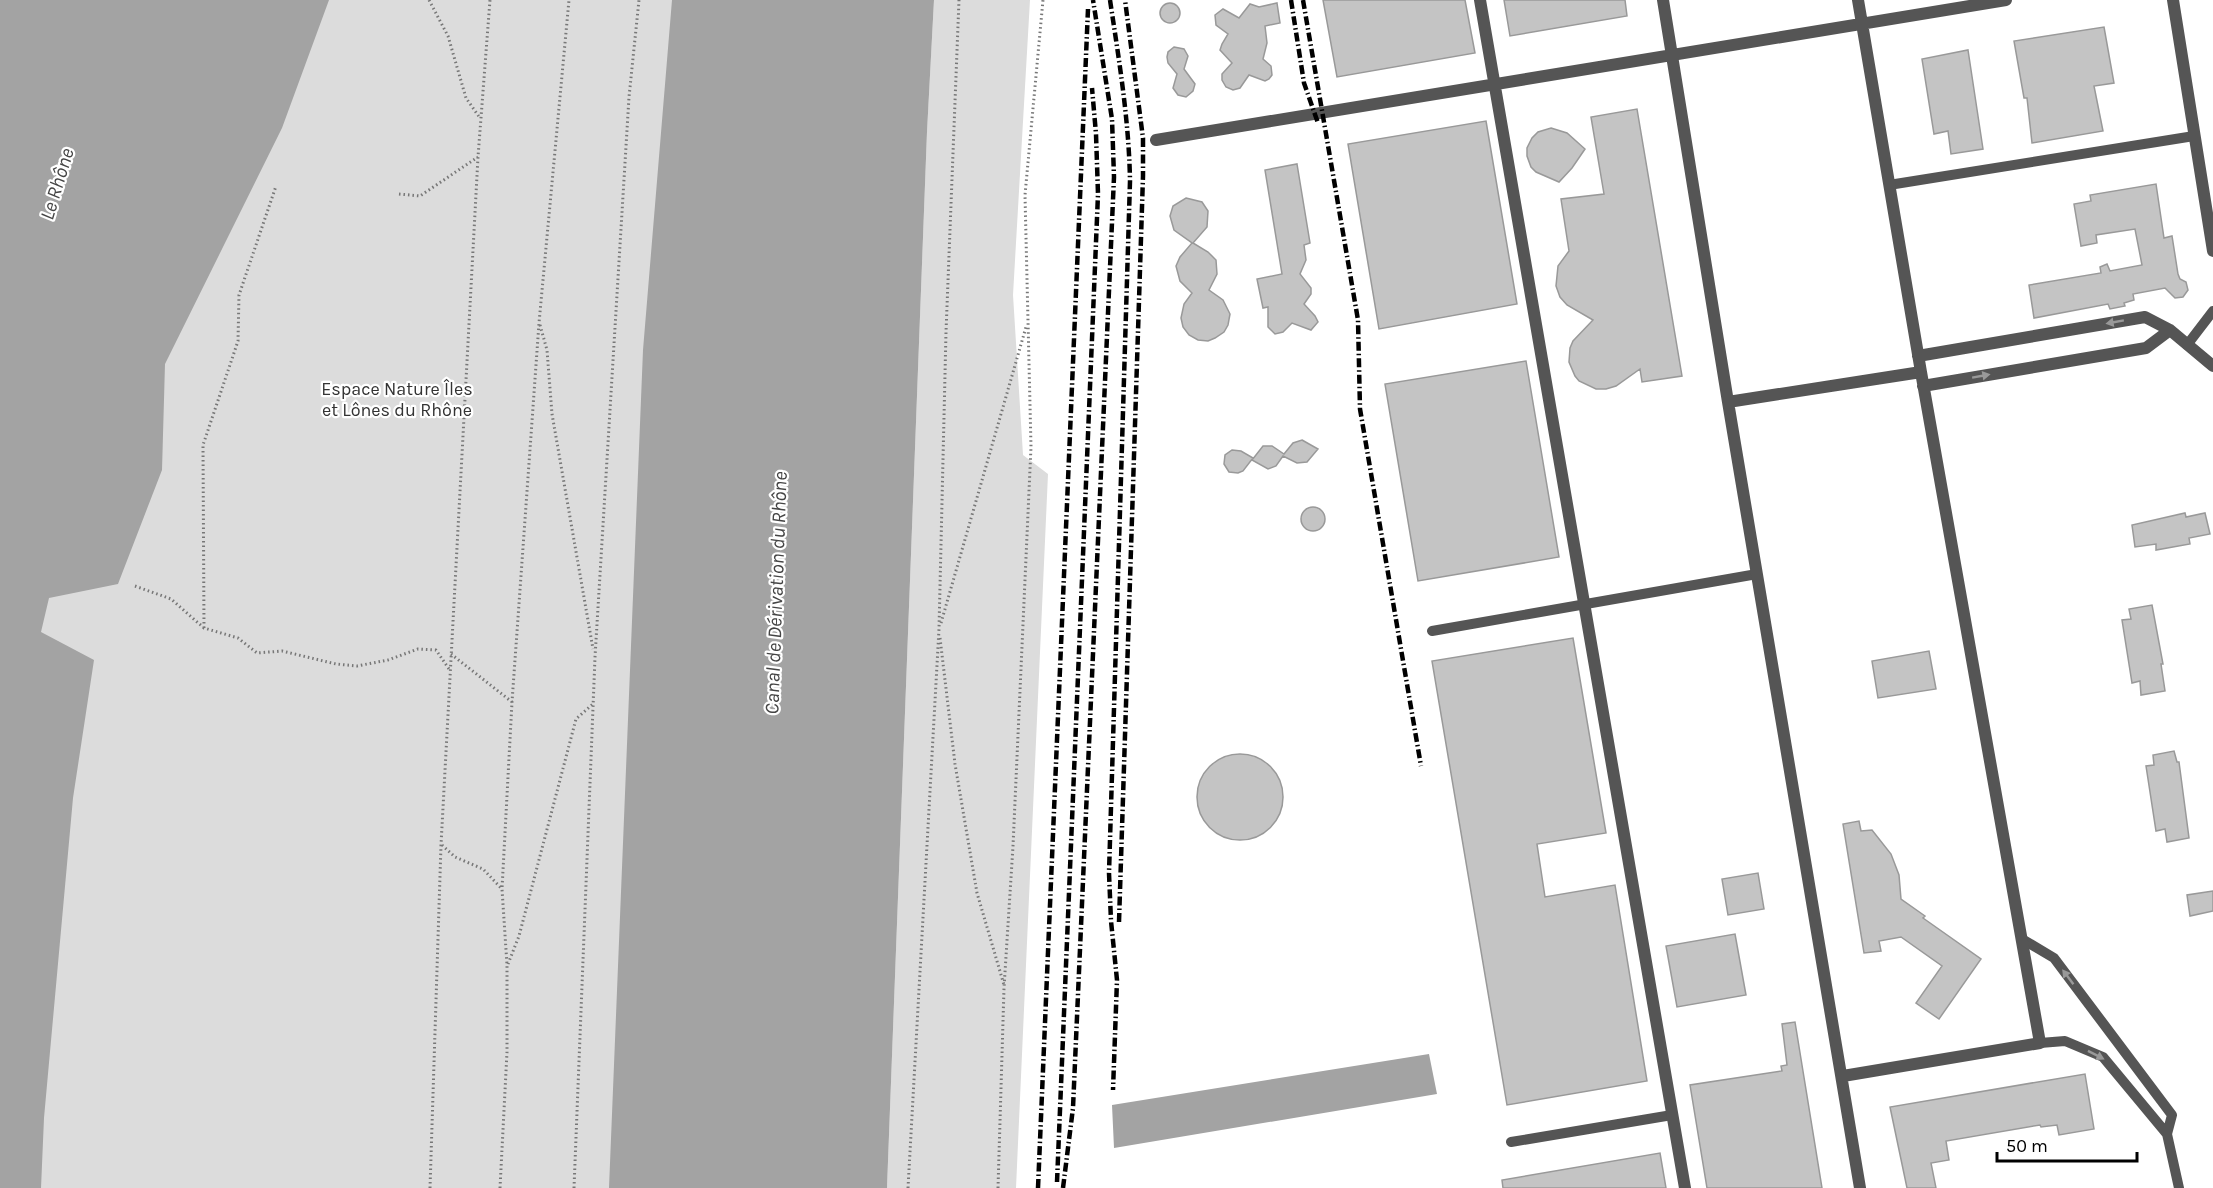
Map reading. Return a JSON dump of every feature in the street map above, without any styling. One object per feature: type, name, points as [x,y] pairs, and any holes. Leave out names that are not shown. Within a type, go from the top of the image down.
[{"type":"street","points":[[1480,0],[1685,1188]]},
{"type":"street","points":[[1663,0],[1860,1188]]},
{"type":"street","points":[[1843,1076],[2040,1043],[1923,386],[1858,0]]},
{"type":"street","points":[[1156,140],[2006,0]]},
{"type":"street","points":[[2173,0],[2213,251]]},
{"type":"street","points":[[1918,356],[2145,317],[2170,330],[2213,366]]},
{"type":"street","points":[[1923,386],[2146,348],[2170,330]]},
{"type":"street","points":[[1728,402],[1921,372]]},
{"type":"lane","points":[[1889,185],[2194,136]]},
{"type":"lane","points":[[2187,345],[2213,311]]},
{"type":"lane","points":[[1432,631],[1757,574]]},
{"type":"lane","points":[[2022,939],[2054,958],[2172,1115],[2167,1134]]},
{"type":"lane","points":[[2040,1043],[2065,1041],[2103,1057],[2167,1134],[2179,1188]]},
{"type":"lane","points":[[1511,1142],[1672,1115]]},
{"type":"path","points":[[429,0],[448,36],[466,98],[481,119]]},
{"type":"path","points":[[430,1188],[441,844],[478,157],[490,0]]},
{"type":"path","points":[[500,1188],[507,1052],[507,965],[502,889],[512,702],[539,323],[569,0]]},
{"type":"path","points":[[574,1188],[595,657],[628,97],[639,0]]},
{"type":"path","points":[[908,1188],[939,629],[946,332],[959,0]]},
{"type":"path","points":[[998,1188],[1004,988],[1014,834],[1031,447],[1025,195],[1043,0]]},
{"type":"path","points":[[399,194],[420,196],[478,157]]},
{"type":"path","points":[[204,628],[203,445],[238,341],[239,295],[276,186]]},
{"type":"path","points":[[1004,988],[977,893],[955,764],[939,629],[1027,322]]},
{"type":"path","points":[[539,323],[547,350],[552,414],[595,657]]},
{"type":"path","points":[[135,586],[171,599],[204,628],[238,638],[257,653],[282,651],[336,664],[357,666],[388,660],[418,649],[436,650],[450,670]]},
{"type":"path","points":[[451,654],[512,702]]},
{"type":"path","points":[[507,965],[519,936],[576,719],[593,704]]},
{"type":"path","points":[[441,844],[455,857],[483,869],[502,889]]},
{"type":"green space","name":"Espace Nature Îles et Lônes du Rhône","points":[[0,0],[812,0],[757,1188],[0,1188]]},
{"type":"green space","points":[[934,0],[1030,0],[1013,295],[1023,455],[1048,474],[1016,1188],[887,1188]]},
{"type":"water","name":"Le Rhône","points":[[0,0],[329,0],[282,128],[165,364],[162,470],[118,584],[49,598],[41,632],[94,660],[73,798],[44,1118],[41,1188],[0,1188]]},
{"type":"water","name":"Canal de Dérivation du Rhône","points":[[672,0],[934,0],[887,1188],[609,1188],[643,350]]},
{"type":"water","points":[[1429,1054],[1437,1094],[1114,1148],[1112,1105]]},
{"type":"building","points":[[1323,0],[1465,0],[1475,53],[1337,77]]},
{"type":"building","points":[[1504,0],[1625,0],[1627,16],[1510,36]]},
{"type":"building","points":[[1170,3],[1177,6],[1180,13],[1177,20],[1170,23],[1163,20],[1160,13],[1163,6]]},
{"type":"building","points":[[1277,3],[1280,23],[1265,26],[1267,43],[1263,59],[1271,66],[1272,75],[1265,81],[1249,75],[1240,88],[1233,90],[1226,87],[1222,74],[1232,63],[1220,50],[1228,34],[1216,25],[1215,15],[1223,9],[1239,18],[1250,4],[1259,7]]},
{"type":"building","points":[[2104,27],[2114,83],[2094,86],[2103,131],[2032,143],[2027,98],[2024,98],[2014,41]]},
{"type":"building","points":[[1174,47],[1184,49],[1188,56],[1184,69],[1195,84],[1193,91],[1186,97],[1178,95],[1173,88],[1177,74],[1168,63],[1167,57],[1168,52]]},
{"type":"building","points":[[1968,50],[1983,149],[1951,154],[1948,131],[1934,134],[1922,59]]},
{"type":"building","points":[[1637,109],[1682,376],[1642,382],[1640,369],[1616,386],[1596,389],[1579,381],[1569,362],[1573,341],[1593,320],[1567,305],[1560,297],[1556,286],[1558,266],[1569,251],[1561,199],[1604,194],[1591,117]]},
{"type":"building","points":[[1486,121],[1517,304],[1379,329],[1348,144]]},
{"type":"building","points":[[1551,128],[1567,133],[1585,149],[1559,182],[1536,172],[1531,167],[1527,156],[1527,148],[1532,138],[1538,132]]},
{"type":"building","points":[[1297,164],[1310,243],[1304,245],[1306,260],[1300,274],[1311,288],[1311,294],[1304,304],[1318,322],[1311,330],[1292,323],[1283,332],[1275,334],[1268,327],[1268,307],[1263,308],[1257,279],[1282,274],[1265,170]]},
{"type":"building","points":[[2156,184],[2164,238],[2172,236],[2178,274],[2180,279],[2186,282],[2188,290],[2183,297],[2175,298],[2165,288],[2133,294],[2134,300],[2124,303],[2125,306],[2110,309],[2108,304],[2034,318],[2029,285],[2101,273],[2100,267],[2107,264],[2110,271],[2142,265],[2135,229],[2096,235],[2097,243],[2081,246],[2074,204],[2091,201],[2090,195]]},
{"type":"building","points":[[1186,198],[1202,202],[1208,211],[1207,227],[1193,243],[1216,260],[1217,274],[1209,290],[1223,300],[1230,314],[1224,332],[1208,341],[1198,340],[1189,335],[1183,327],[1181,318],[1184,304],[1192,293],[1180,281],[1176,266],[1180,257],[1192,243],[1174,230],[1170,216],[1173,206]]},
{"type":"building","points":[[1526,361],[1559,557],[1418,581],[1385,384]]},
{"type":"building","points":[[1302,440],[1318,449],[1307,462],[1297,463],[1283,456],[1276,466],[1268,469],[1252,460],[1263,446],[1272,446],[1284,454],[1293,443]]},
{"type":"building","points":[[1232,450],[1241,451],[1253,458],[1243,471],[1238,473],[1229,472],[1224,464],[1225,455]]},
{"type":"building","points":[[1313,507],[1321,511],[1325,519],[1321,527],[1313,531],[1305,527],[1301,519],[1305,511]]},
{"type":"building","points":[[2185,513],[2186,517],[2205,513],[2210,534],[2189,538],[2190,544],[2156,550],[2156,544],[2135,547],[2132,525]]},
{"type":"building","points":[[2152,605],[2163,664],[2161,664],[2165,691],[2141,695],[2140,681],[2132,683],[2122,620],[2131,619],[2129,609]]},
{"type":"building","points":[[1573,638],[1606,833],[1537,844],[1545,897],[1615,885],[1647,1081],[1507,1105],[1432,661]]},
{"type":"building","points":[[1929,651],[1936,689],[1878,698],[1872,661]]},
{"type":"building","points":[[2174,751],[2177,762],[2179,762],[2189,838],[2167,842],[2165,829],[2156,831],[2146,766],[2154,765],[2153,755]]},
{"type":"building","points":[[1232,754],[1248,754],[1271,766],[1280,780],[1283,797],[1280,814],[1271,828],[1248,840],[1232,840],[1216,833],[1204,821],[1197,805],[1197,789],[1204,773],[1216,761]]},
{"type":"building","points":[[1859,821],[1861,831],[1872,830],[1891,854],[1899,875],[1901,899],[1925,916],[1923,918],[1981,959],[1939,1019],[1916,1003],[1942,966],[1901,937],[1879,941],[1881,951],[1864,953],[1843,824]]},
{"type":"building","points":[[1758,873],[1764,909],[1728,915],[1722,879]]},
{"type":"building","points":[[2213,891],[2213,911],[2190,916],[2187,895]]},
{"type":"building","points":[[1735,934],[1746,995],[1677,1007],[1666,946]]},
{"type":"building","points":[[1795,1022],[1822,1188],[1707,1188],[1690,1085],[1782,1071],[1781,1066],[1787,1065],[1782,1024]]},
{"type":"building","points":[[2085,1074],[2094,1129],[2059,1135],[2057,1125],[2041,1127],[2040,1125],[1946,1141],[1949,1160],[1931,1163],[1936,1188],[1907,1188],[1890,1107]]},
{"type":"building","points":[[1660,1153],[1666,1188],[1503,1188],[1502,1180]]},
{"type":"railway","points":[[1063,1188],[1073,1108],[1114,177],[1112,119],[1093,0]]},
{"type":"railway","points":[[1110,0],[1126,113],[1130,181],[1109,873],[1117,980],[1113,1090]]},
{"type":"railway","points":[[1119,922],[1143,176],[1143,138],[1125,0]]},
{"type":"railway","points":[[1291,0],[1304,83],[1318,123]]},
{"type":"railway","points":[[1303,0],[1358,320],[1360,409],[1421,766]]},
{"type":"railway","points":[[1038,1188],[1088,9]]},
{"type":"railway","points":[[1057,1182],[1098,194],[1092,88]]}]
